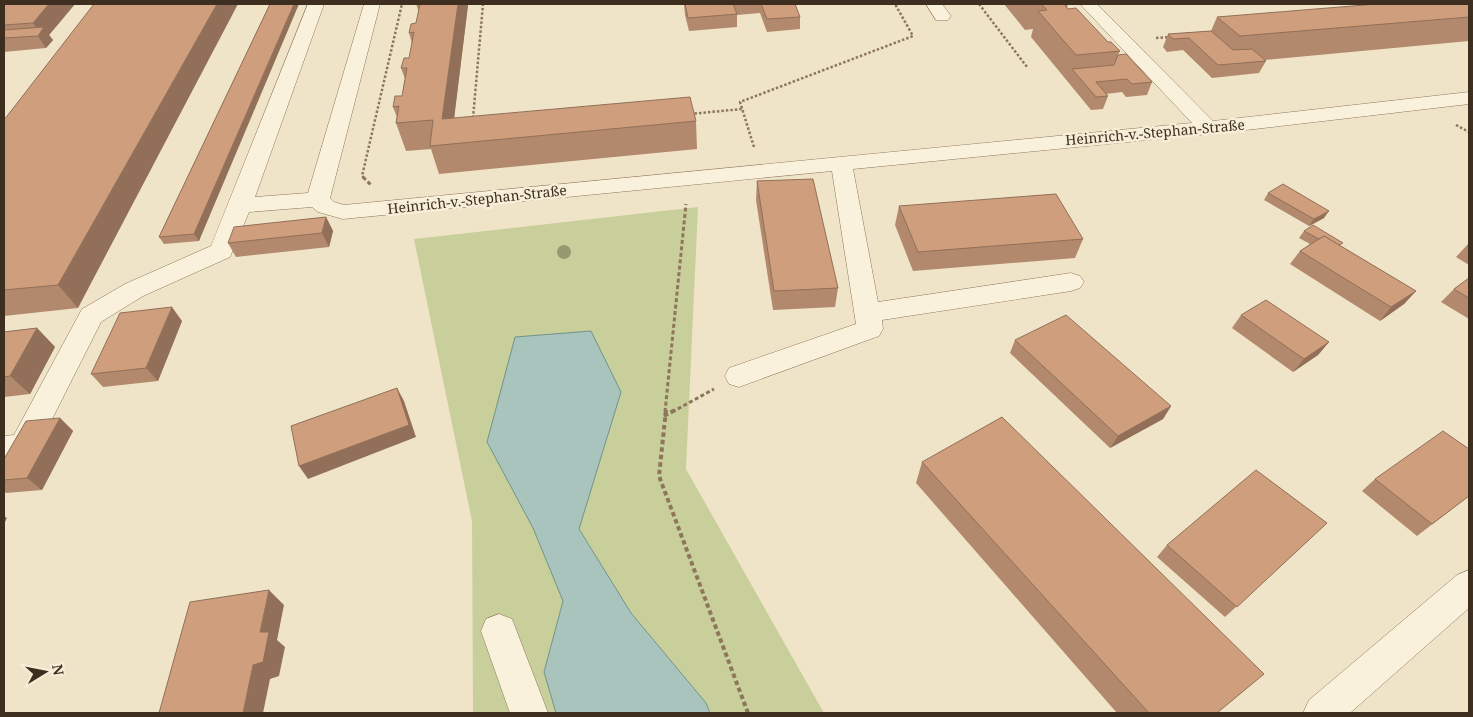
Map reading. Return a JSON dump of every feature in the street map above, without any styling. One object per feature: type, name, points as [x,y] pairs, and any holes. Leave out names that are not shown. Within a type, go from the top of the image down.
[{"type":"street","points":[[4,448],[22,446],[91,316],[134,290],[221,250],[240,206],[316,4]]},
{"type":"street","points":[[240,206],[318,199],[372,4]]},
{"type":"street","points":[[1088,4],[1207,128]]},
{"type":"street","name":"Heinrich-v.-Stephan-Straße","points":[[318,199],[326,207],[343,212],[841,162],[1207,128],[1388,109],[1469,98]]},
{"type":"street","points":[[841,162],[868,321]]},
{"type":"street","points":[[739,376],[868,321],[1071,282]]},
{"type":"street","points":[[1322,713],[1469,586]]},
{"type":"street","points":[[499,631],[530,713]]},
{"type":"path","points":[[375,189],[362,176],[402,4]]},
{"type":"path","points":[[472,125],[483,4]]},
{"type":"path","points":[[760,171],[740,102],[913,36],[895,4]]},
{"type":"path","points":[[979,4],[1027,67]]},
{"type":"path","points":[[1123,40],[1173,36]]},
{"type":"path","points":[[684,114],[742,109]]},
{"type":"path","points":[[688,178],[659,476],[748,713]]},
{"type":"path","points":[[664,416],[739,376]]},
{"type":"green space","points":[[698,207],[686,469],[824,713],[710,713],[706,703],[631,613],[579,529],[621,392],[533,528],[563,601],[544,672],[556,713],[473,713],[472,521],[414,239]]},
{"type":"water","points":[[591,331],[621,392],[579,529],[631,613],[706,703],[710,713],[556,713],[544,672],[563,601],[533,528],[487,442],[515,337]]},
{"type":"building","points":[[4,4],[49,4],[33,23],[4,25]]},
{"type":"building","points":[[94,4],[217,4],[58,285],[4,290],[4,120]]},
{"type":"building","points":[[270,4],[294,4],[194,234],[159,237]]},
{"type":"building","points":[[420,4],[458,4],[442,119],[690,97],[696,121],[430,146],[433,120],[396,123],[399,106],[393,107],[395,96],[402,96],[407,68],[401,68],[404,58],[409,58],[414,32],[409,33],[411,24],[416,23]]},
{"type":"building","points":[[685,4],[733,4],[737,14],[688,18]]},
{"type":"building","points":[[761,4],[795,4],[800,17],[767,19]]},
{"type":"building","points":[[1041,4],[1064,4],[1068,9],[1076,8],[1108,42],[1111,42],[1120,51],[1076,55],[1038,11],[1047,10]]},
{"type":"building","points":[[1377,4],[1469,4],[1469,17],[1240,36],[1217,17]]},
{"type":"building","points":[[44,27],[38,36],[4,38],[4,30]]},
{"type":"building","points":[[1211,31],[1233,50],[1252,49],[1266,61],[1218,65],[1189,38],[1173,39],[1168,34]]},
{"type":"building","points":[[1126,54],[1152,82],[1132,84],[1127,79],[1096,82],[1108,96],[1096,97],[1072,69],[1114,65],[1118,55]]},
{"type":"building","points":[[813,179],[838,288],[774,291],[757,181]]},
{"type":"building","points":[[1283,184],[1329,211],[1314,219],[1268,193]]},
{"type":"building","points":[[1056,194],[1083,239],[918,252],[899,206]]},
{"type":"building","points":[[326,217],[322,233],[228,243],[234,227]]},
{"type":"building","points":[[1313,225],[1343,243],[1339,245],[1324,236],[1319,239],[1304,231]]},
{"type":"building","points":[[1324,236],[1416,291],[1391,307],[1300,251]]},
{"type":"building","points":[[1469,278],[1469,298],[1454,289]]},
{"type":"building","points":[[1266,300],[1329,342],[1304,359],[1241,315]]},
{"type":"building","points":[[172,307],[146,368],[91,374],[120,313]]},
{"type":"building","points":[[1066,315],[1171,406],[1118,436],[1015,340]]},
{"type":"building","points":[[37,328],[10,376],[4,377],[4,332]]},
{"type":"building","points":[[397,388],[409,425],[299,466],[291,426]]},
{"type":"building","points":[[1002,417],[1264,674],[1217,713],[1149,713],[922,462]]},
{"type":"building","points":[[60,418],[27,478],[4,480],[4,459],[26,421]]},
{"type":"building","points":[[1443,431],[1469,449],[1469,496],[1432,524],[1375,479]]},
{"type":"building","points":[[1256,470],[1327,523],[1237,607],[1167,545]]},
{"type":"building","points":[[269,590],[260,632],[269,632],[263,662],[253,665],[243,713],[159,713],[190,602]]}]
